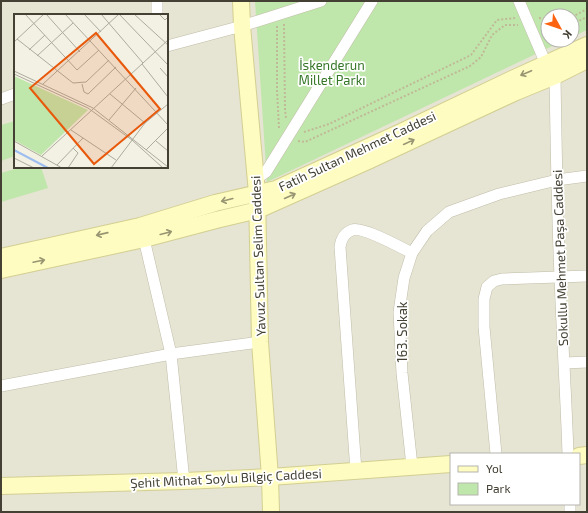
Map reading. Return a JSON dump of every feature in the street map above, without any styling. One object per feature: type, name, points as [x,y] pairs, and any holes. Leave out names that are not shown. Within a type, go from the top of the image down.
[{"type":"street","points":[[157,1],[158,14]]},
{"type":"street","name":"Yavuz Sultan Selim Caddesi","points":[[241,1],[258,210],[260,342],[270,477],[271,512]]},
{"type":"street","points":[[168,46],[242,26],[321,1]]},
{"type":"street","points":[[256,186],[372,1]]},
{"type":"street","points":[[519,1],[527,21],[551,67]]},
{"type":"street","name":"Fatih Sultan Mehmet Caddesi","points":[[1,270],[144,239],[258,210],[516,92],[551,67],[587,45]]},
{"type":"street","name":"Fatih Sultan Mehmet Caddesi","points":[[1,257],[140,226],[215,204],[256,186],[276,189],[512,79],[551,67],[587,60]]},
{"type":"street","name":"Sokullu Mehmet Paşa Caddesi","points":[[551,67],[568,453]]},
{"type":"street","points":[[1,99],[14,94]]},
{"type":"street","name":"163. Sokak","points":[[412,466],[402,373],[399,312],[404,278],[412,253],[427,231],[449,212],[499,194],[557,180],[587,176]]},
{"type":"street","points":[[356,471],[340,247],[342,238],[353,229],[363,230],[412,253]]},
{"type":"street","points":[[144,239],[171,354],[184,481]]},
{"type":"street","points":[[496,453],[484,327],[484,299],[487,287],[494,281],[502,279],[587,276]]},
{"type":"street","points":[[1,386],[171,354],[260,342]]},
{"type":"street","points":[[565,363],[587,362]]},
{"type":"street","name":"Şehit Mithat Soylu Bilgiç Caddesi","points":[[1,486],[270,477],[450,464]]},
{"type":"path","points":[[280,14],[285,110],[288,122],[300,132],[307,132],[329,124],[471,55],[497,20],[520,17],[527,21],[540,24]]},
{"type":"path","points":[[280,14],[277,90],[279,129],[287,138],[306,142],[470,66],[481,57],[492,35],[505,25],[540,20]]},
{"type":"shaded area","points":[[1,1],[587,1],[587,512],[1,512]]},
{"type":"green space","name":"İskenderun Millet Parkı","points":[[255,1],[587,1],[587,30],[580,33],[580,8],[540,8],[540,48],[548,48],[267,182]]},
{"type":"green space","points":[[14,121],[14,156],[1,161],[1,125]]},
{"type":"green space","points":[[18,168],[41,168],[48,188],[1,202],[1,173]]}]
